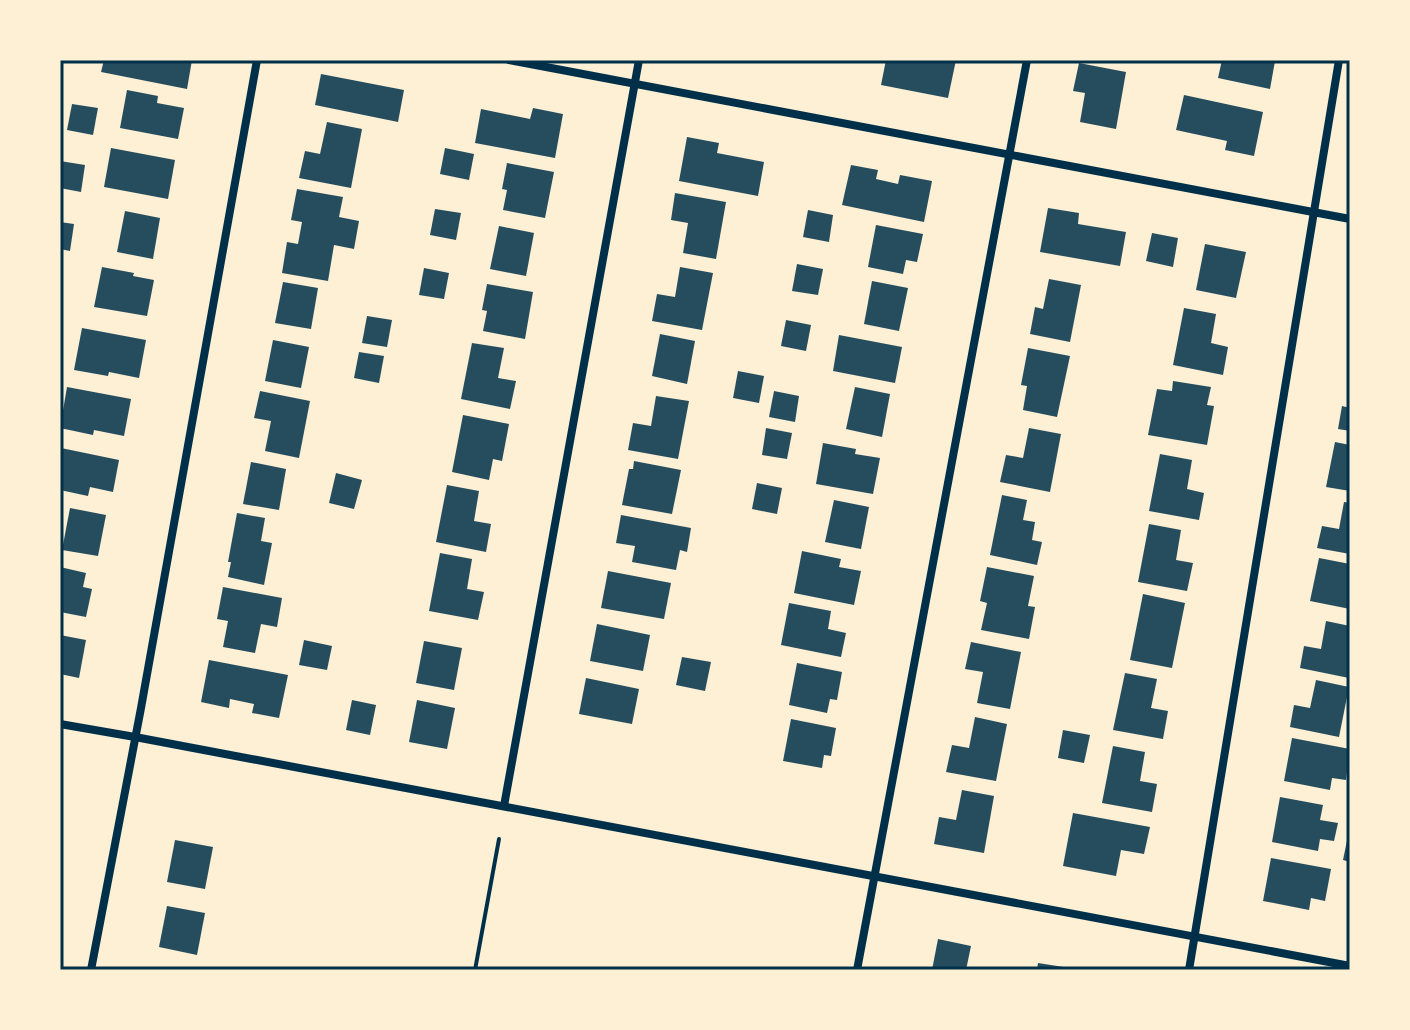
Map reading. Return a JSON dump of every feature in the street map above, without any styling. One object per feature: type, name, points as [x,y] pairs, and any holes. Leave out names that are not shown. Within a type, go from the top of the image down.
[{"type":"street","points":[[91,970],[257,60]]},
{"type":"street","points":[[509,60],[1350,219]]},
{"type":"street","points":[[504,806],[639,60]]},
{"type":"street","points":[[857,970],[1027,60]]},
{"type":"street","points":[[1189,970],[1339,60]]},
{"type":"street","points":[[60,724],[1350,966]]},
{"type":"path","points":[[475,970],[499,839]]},
{"type":"building","points":[[104,60],[192,60],[187,89],[101,72]]},
{"type":"building","points":[[886,60],[956,60],[948,98],[881,85]]},
{"type":"building","points":[[1222,60],[1275,61],[1270,89],[1218,78]]},
{"type":"building","points":[[1079,63],[1126,72],[1116,129],[1080,122],[1085,93],[1073,91]]},
{"type":"building","points":[[321,74],[404,90],[398,122],[315,105]]},
{"type":"building","points":[[127,90],[158,96],[157,103],[184,108],[178,139],[120,128]]},
{"type":"building","points":[[1184,95],[1263,112],[1254,156],[1225,150],[1227,141],[1176,130]]},
{"type":"building","points":[[72,104],[98,108],[93,135],[67,130]]},
{"type":"building","points":[[533,108],[563,114],[555,158],[475,143],[481,109],[530,119]]},
{"type":"building","points":[[327,122],[362,129],[351,188],[299,178],[305,151],[320,154]]},
{"type":"building","points":[[687,137],[719,143],[717,153],[764,162],[758,196],[679,181]]},
{"type":"building","points":[[111,148],[175,160],[168,199],[104,187]]},
{"type":"building","points":[[445,148],[474,154],[469,180],[440,174]]},
{"type":"building","points":[[60,161],[85,165],[81,192],[60,188]]},
{"type":"building","points":[[507,163],[554,172],[545,218],[503,210],[507,190],[502,189]]},
{"type":"building","points":[[851,165],[878,170],[876,179],[898,184],[900,175],[932,181],[924,222],[842,205]]},
{"type":"building","points":[[297,189],[343,197],[339,217],[359,221],[354,249],[334,245],[328,281],[282,273],[287,242],[298,244],[302,222],[291,220]]},
{"type":"building","points":[[675,193],[726,202],[716,259],[683,253],[688,223],[671,220]]},
{"type":"building","points":[[1048,208],[1079,213],[1078,224],[1126,232],[1120,266],[1040,252]]},
{"type":"building","points":[[435,209],[461,213],[456,240],[430,235]]},
{"type":"building","points":[[808,210],[833,215],[829,242],[803,237]]},
{"type":"building","points":[[125,211],[160,218],[153,259],[117,252]]},
{"type":"building","points":[[60,222],[74,224],[70,251],[60,249]]},
{"type":"building","points":[[876,225],[923,234],[917,262],[906,260],[903,274],[868,267]]},
{"type":"building","points":[[499,226],[534,233],[526,276],[490,269]]},
{"type":"building","points":[[1152,233],[1178,238],[1173,267],[1146,261]]},
{"type":"building","points":[[1205,244],[1246,252],[1236,298],[1196,290]]},
{"type":"building","points":[[797,264],[823,269],[818,295],[792,291]]},
{"type":"building","points":[[102,267],[154,280],[147,316],[94,307]]},
{"type":"building","points":[[680,267],[713,273],[702,330],[652,321],[657,294],[675,297]]},
{"type":"building","points":[[424,268],[449,273],[444,299],[419,295]]},
{"type":"building","points":[[1049,279],[1081,285],[1070,342],[1030,334],[1035,307],[1043,309]]},
{"type":"building","points":[[872,281],[908,288],[899,331],[864,324]]},
{"type":"building","points":[[283,282],[318,288],[311,329],[275,323]]},
{"type":"building","points":[[487,284],[533,292],[525,339],[483,331],[487,311],[482,310]]},
{"type":"building","points":[[1184,308],[1216,314],[1211,343],[1228,347],[1223,375],[1173,365]]},
{"type":"building","points":[[367,316],[392,320],[387,347],[362,343]]},
{"type":"building","points":[[786,320],[811,325],[806,351],[781,346]]},
{"type":"building","points":[[82,328],[146,340],[139,378],[74,370]]},
{"type":"building","points":[[660,334],[695,341],[687,384],[652,376]]},
{"type":"building","points":[[839,335],[902,347],[895,383],[833,371]]},
{"type":"building","points":[[273,340],[309,347],[301,388],[265,381]]},
{"type":"building","points":[[472,343],[504,348],[498,378],[516,381],[510,409],[461,399]]},
{"type":"building","points":[[1028,348],[1070,356],[1057,417],[1023,410],[1027,386],[1021,385]]},
{"type":"building","points":[[359,352],[384,356],[379,383],[354,378]]},
{"type":"building","points":[[738,371],[764,376],[759,403],[733,398]]},
{"type":"building","points":[[1173,381],[1211,387],[1207,405],[1214,406],[1207,445],[1148,435],[1157,389],[1172,391]]},
{"type":"building","points":[[67,387],[131,399],[124,436],[94,430],[93,435],[60,428]]},
{"type":"building","points":[[855,387],[890,394],[882,437],[846,429]]},
{"type":"building","points":[[260,391],[310,401],[299,458],[265,451],[271,421],[254,418]]},
{"type":"building","points":[[774,391],[799,396],[795,422],[769,417]]},
{"type":"building","points":[[656,396],[689,401],[678,459],[628,450],[633,423],[651,426]]},
{"type":"building","points":[[1342,406],[1350,408],[1350,431],[1338,429]]},
{"type":"building","points":[[463,415],[509,424],[502,461],[493,459],[489,480],[452,472]]},
{"type":"building","points":[[766,428],[792,433],[787,459],[762,455]]},
{"type":"building","points":[[1029,428],[1061,434],[1050,492],[1000,482],[1006,455],[1023,458]]},
{"type":"building","points":[[1335,442],[1350,445],[1350,491],[1326,487]]},
{"type":"building","points":[[823,443],[856,449],[855,454],[880,458],[873,494],[816,484]]},
{"type":"building","points":[[61,448],[119,460],[113,492],[90,487],[88,496],[60,490]]},
{"type":"building","points":[[1160,454],[1192,460],[1187,489],[1204,493],[1199,520],[1149,511]]},
{"type":"building","points":[[634,461],[681,470],[672,514],[622,505],[629,469],[633,469]]},
{"type":"building","points":[[251,462],[286,469],[279,510],[243,504]]},
{"type":"building","points":[[336,473],[362,480],[354,509],[329,503]]},
{"type":"building","points":[[757,483],[782,488],[777,514],[752,509]]},
{"type":"building","points":[[447,485],[479,491],[474,521],[491,524],[486,552],[436,542]]},
{"type":"building","points":[[1002,495],[1027,500],[1023,520],[1035,522],[1032,540],[1042,542],[1037,565],[990,555]]},
{"type":"building","points":[[834,500],[869,507],[861,549],[825,542]]},
{"type":"building","points":[[1344,502],[1350,503],[1350,554],[1317,548],[1322,526],[1339,529]]},
{"type":"building","points":[[70,508],[106,515],[98,556],[62,550]]},
{"type":"building","points":[[237,513],[265,518],[261,541],[272,543],[264,585],[228,577]]},
{"type":"building","points":[[621,515],[691,528],[687,552],[680,550],[676,570],[632,562],[635,546],[616,543]]},
{"type":"building","points":[[1149,524],[1181,530],[1176,560],[1193,563],[1187,591],[1138,582]]},
{"type":"building","points":[[802,551],[841,559],[839,567],[861,571],[854,605],[794,593]]},
{"type":"building","points":[[440,553],[472,559],[467,589],[484,592],[478,620],[429,611]]},
{"type":"building","points":[[1319,558],[1350,564],[1350,609],[1310,601]]},
{"type":"building","points":[[60,567],[86,573],[83,587],[92,589],[86,617],[60,612]]},
{"type":"building","points":[[987,567],[1034,576],[1028,606],[1035,607],[1029,639],[981,630],[987,603],[980,601]]},
{"type":"building","points":[[608,571],[671,583],[664,619],[601,608]]},
{"type":"building","points":[[223,587],[282,598],[277,627],[261,624],[255,653],[223,647],[228,621],[217,619]]},
{"type":"building","points":[[1143,594],[1185,603],[1172,668],[1130,660]]},
{"type":"building","points":[[789,603],[831,611],[828,629],[846,633],[841,657],[781,645]]},
{"type":"building","points":[[1326,621],[1350,626],[1349,678],[1300,668],[1304,646],[1321,649]]},
{"type":"building","points":[[597,624],[650,635],[643,671],[590,661]]},
{"type":"building","points":[[60,635],[86,640],[79,678],[60,674]]},
{"type":"building","points":[[304,640],[332,646],[327,670],[299,665]]},
{"type":"building","points":[[424,641],[462,648],[454,690],[416,683]]},
{"type":"building","points":[[971,642],[1021,652],[1010,709],[977,703],[983,672],[965,669]]},
{"type":"building","points":[[682,657],[711,662],[705,691],[676,685]]},
{"type":"building","points":[[209,660],[288,675],[279,718],[252,713],[254,704],[230,699],[229,708],[201,702]]},
{"type":"building","points":[[797,663],[842,672],[837,700],[830,699],[827,713],[789,705]]},
{"type":"building","points":[[1125,673],[1157,679],[1151,708],[1168,711],[1163,739],[1113,730]]},
{"type":"building","points":[[586,678],[639,689],[632,724],[579,714]]},
{"type":"building","points":[[1316,680],[1349,687],[1339,737],[1290,727],[1294,705],[1310,708]]},
{"type":"building","points":[[352,700],[376,705],[370,735],[346,730]]},
{"type":"building","points":[[417,700],[455,708],[447,749],[409,742]]},
{"type":"building","points":[[975,717],[1007,724],[996,781],[946,772],[952,745],[969,748]]},
{"type":"building","points":[[791,719],[836,728],[831,756],[824,755],[822,768],[783,761]]},
{"type":"building","points":[[1063,730],[1090,735],[1084,763],[1058,758]]},
{"type":"building","points":[[1292,738],[1350,749],[1346,780],[1332,778],[1330,790],[1284,781]]},
{"type":"building","points":[[1113,746],[1145,752],[1140,781],[1157,784],[1152,812],[1102,803]]},
{"type":"building","points":[[962,790],[994,796],[984,853],[934,844],[939,817],[956,820]]},
{"type":"building","points":[[1280,797],[1323,805],[1320,820],[1338,823],[1334,841],[1320,839],[1318,851],[1272,842]]},
{"type":"building","points":[[1073,813],[1150,827],[1144,854],[1121,850],[1116,876],[1063,866]]},
{"type":"building","points":[[1350,831],[1350,862],[1343,860]]},
{"type":"building","points":[[175,840],[213,847],[205,889],[167,882]]},
{"type":"building","points":[[1271,858],[1331,869],[1325,901],[1311,898],[1309,910],[1263,901]]},
{"type":"building","points":[[167,906],[205,913],[197,955],[159,947]]},
{"type":"building","points":[[938,939],[971,946],[966,970],[932,970]]},
{"type":"building","points":[[1038,963],[1070,968],[1070,970],[1037,970]]}]
